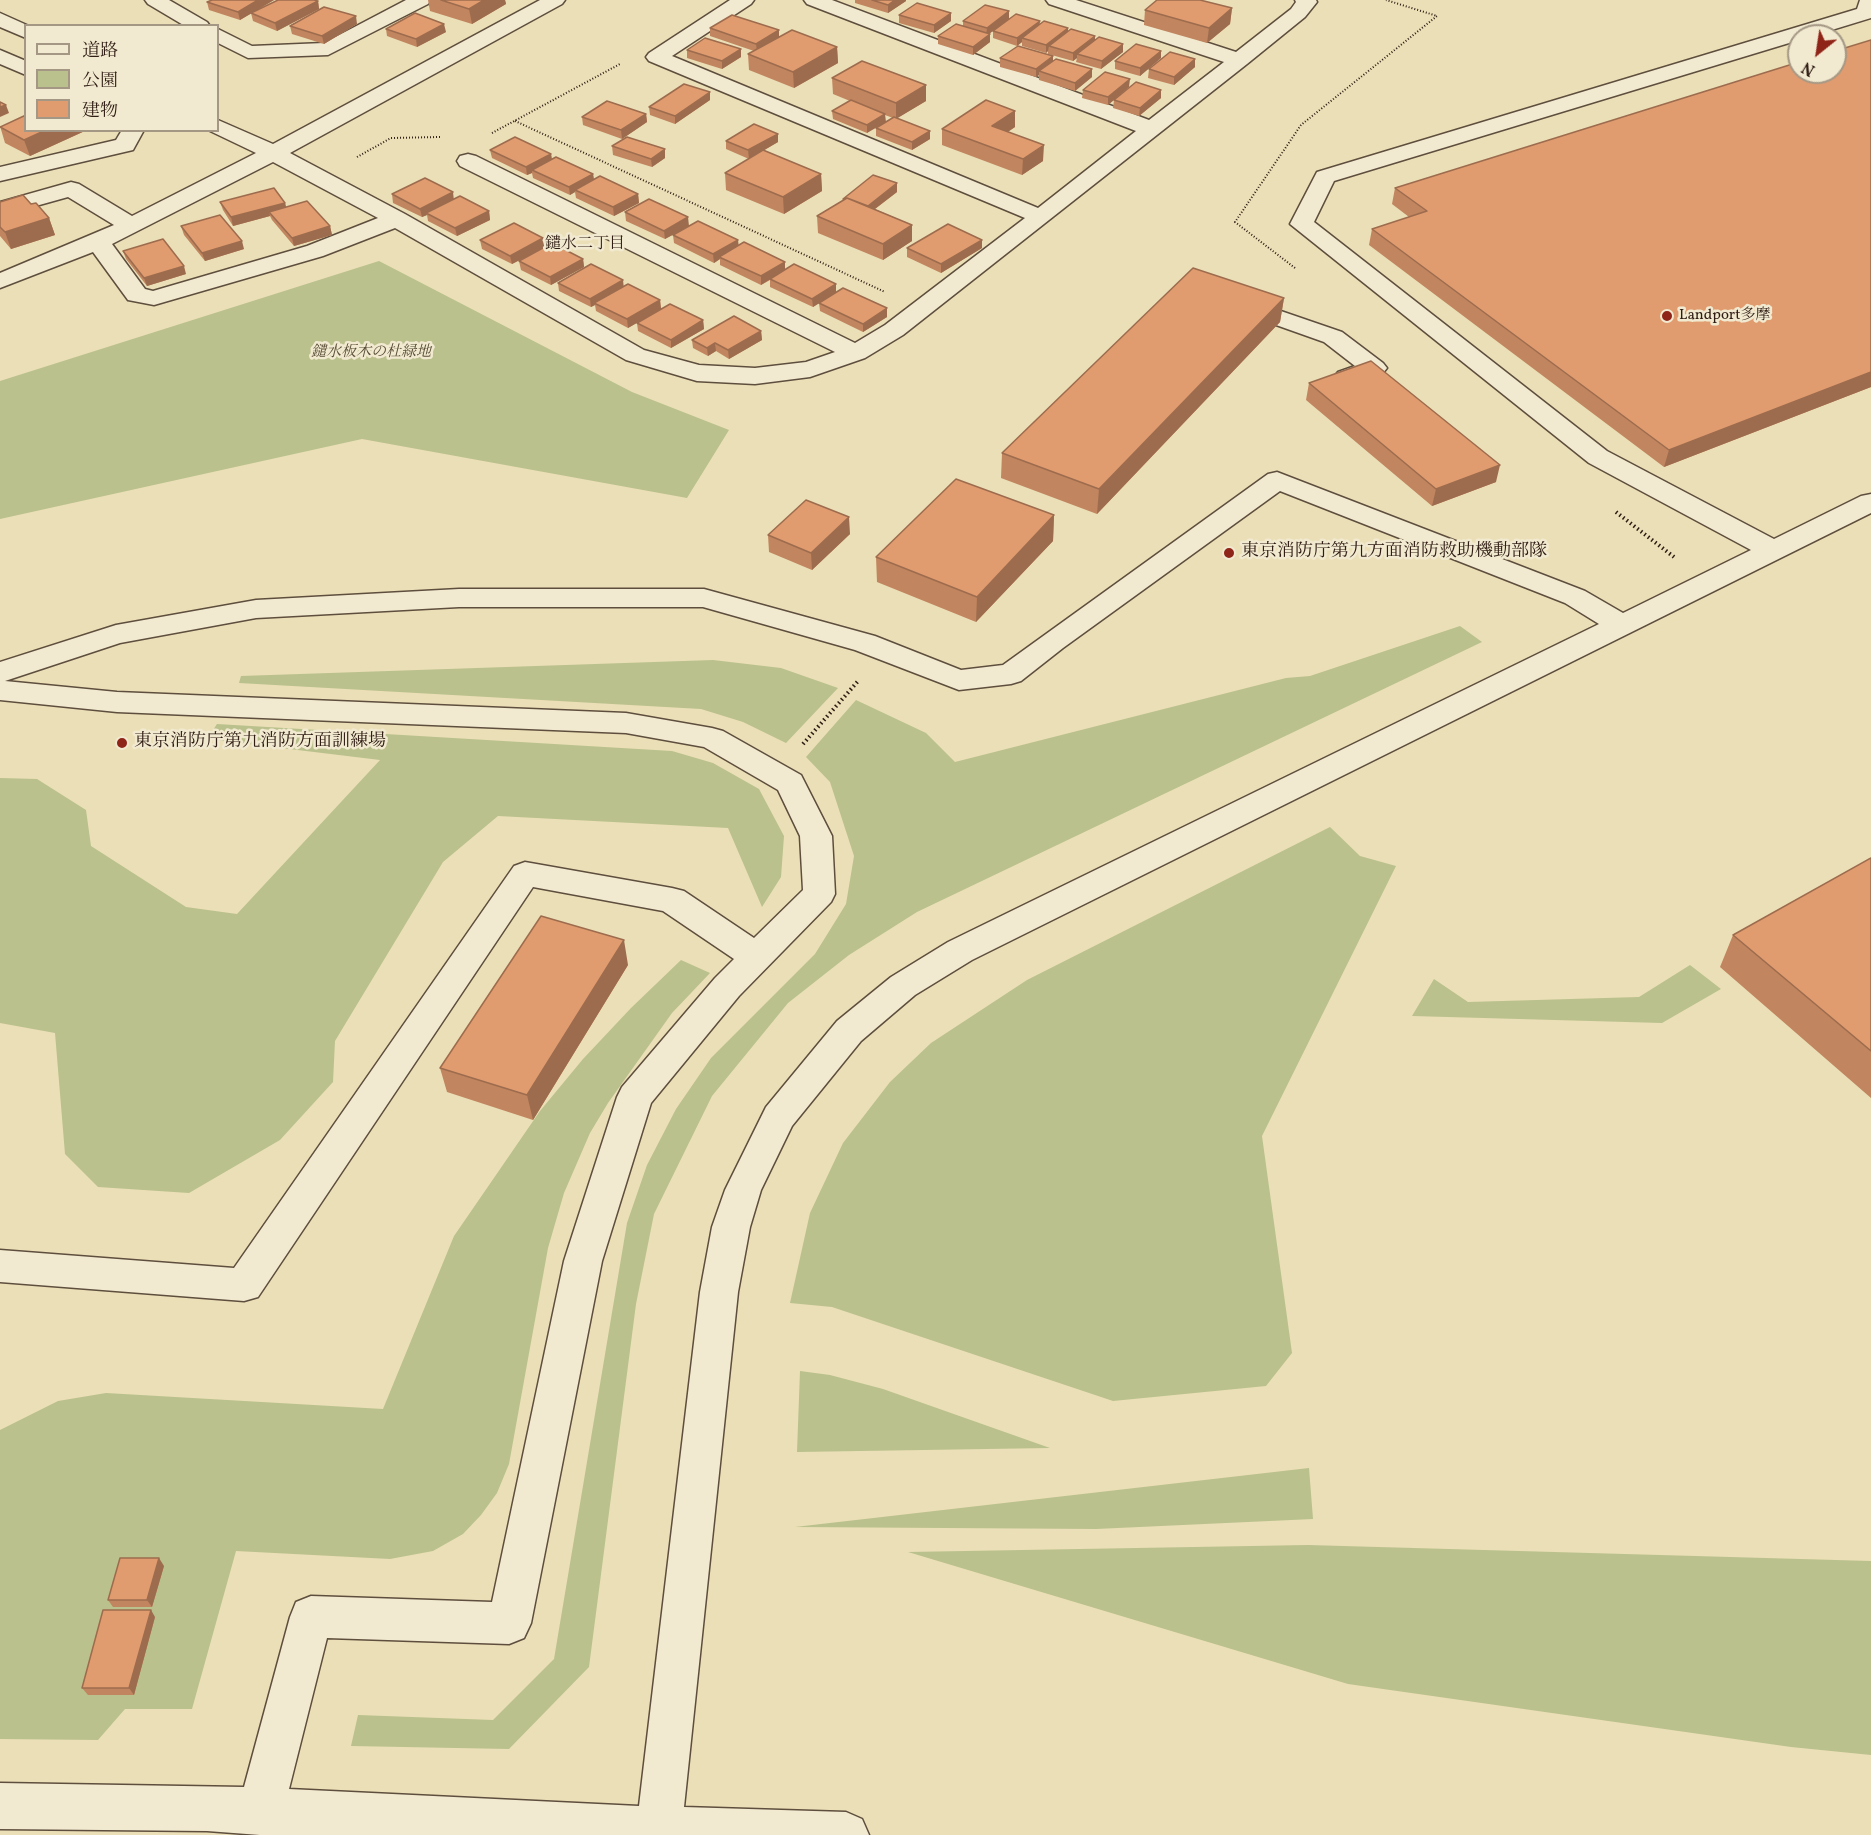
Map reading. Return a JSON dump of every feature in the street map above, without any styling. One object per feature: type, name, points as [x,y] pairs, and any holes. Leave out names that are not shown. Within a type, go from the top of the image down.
[{"type":"street","points":[[155,0],[197,24]]},
{"type":"street","points":[[219,36],[248,52],[328,49],[421,0]]},
{"type":"street","points":[[656,57],[744,0]]},
{"type":"street","points":[[814,0],[1152,129]]},
{"type":"street","points":[[1056,0],[1240,60]]},
{"type":"street","points":[[219,126],[274,153],[397,219],[635,355],[697,373],[755,376],[810,369],[856,353],[894,330],[1041,218],[1240,60],[1298,13],[1307,2],[1305,0]]},
{"type":"street","points":[[1773,550],[1598,457],[1302,224],[1324,177],[1866,13],[1870,0]]},
{"type":"street","points":[[0,281],[132,226],[274,153],[547,1]]},
{"type":"street","points":[[0,19],[24,31]]},
{"type":"street","points":[[0,56],[24,68]]},
{"type":"street","points":[[656,57],[1041,218]]},
{"type":"street","points":[[0,174],[125,146],[132,132]]},
{"type":"street","points":[[468,161],[856,353]]},
{"type":"street","points":[[0,209],[71,189],[132,226]]},
{"type":"street","points":[[98,242],[137,295],[154,298],[315,251],[397,219]]},
{"type":"street","points":[[1214,295],[1333,337],[1374,368],[1347,377],[1354,383]]},
{"type":"street","points":[[0,672],[116,634],[256,609],[459,598],[704,598],[866,643],[959,680],[1011,674],[1053,641],[1277,480],[1575,597],[1622,625]]},
{"type":"street","points":[[659,1829],[719,1292],[731,1227],[743,1190],[779,1117],[849,1031],[903,986],[960,951],[1871,502]]},
{"type":"street","points":[[0,690],[117,702],[626,723],[712,738],[790,783],[816,836],[819,894],[727,987],[635,1097],[583,1261],[509,1623],[311,1617],[260,1812]]},
{"type":"street","points":[[0,1266],[244,1284],[525,874],[672,900],[757,957]]},
{"type":"street","points":[[0,1806],[207,1808],[659,1829],[846,1835]]},
{"type":"path","points":[[488,135],[629,59],[656,57]]},
{"type":"path","points":[[515,121],[922,309]]},
{"type":"path","points":[[320,177],[391,138],[445,136]]},
{"type":"path","points":[[777,774],[884,651]]},
{"type":"green space","name":"鑓水板木の杜緑地","points":[[379,261],[632,392],[729,430],[687,498],[362,439],[0,519],[0,381]]},
{"type":"green space","points":[[1460,626],[1482,642],[917,912],[849,955],[788,1003],[712,1096],[654,1214],[636,1304],[589,1667],[509,1749],[351,1746],[358,1715],[493,1720],[554,1659],[627,1223],[647,1165],[676,1109],[711,1058],[815,954],[846,904],[854,856],[830,782],[806,757],[856,700],[926,733],[955,762],[1286,678],[1310,676]]},
{"type":"green space","points":[[713,660],[781,668],[838,688],[786,743],[743,722],[701,709],[239,683],[241,676]]},
{"type":"green space","points":[[217,724],[672,751],[713,763],[759,789],[784,836],[781,877],[762,907],[728,828],[498,816],[443,862],[335,1041],[333,1082],[280,1140],[189,1193],[98,1187],[65,1154],[55,1033],[0,1023],[0,778],[37,779],[86,810],[91,846],[186,907],[237,914],[380,760],[207,739]]},
{"type":"green space","points":[[1330,827],[1360,856],[1396,866],[1262,1136],[1292,1353],[1266,1386],[1113,1401],[832,1307],[790,1303],[810,1213],[843,1143],[890,1082],[931,1043],[1027,980]]},
{"type":"green space","points":[[681,960],[710,973],[672,1013],[608,1103],[590,1133],[564,1193],[548,1248],[509,1464],[497,1493],[481,1515],[463,1534],[433,1551],[390,1559],[236,1551],[192,1709],[125,1709],[98,1740],[0,1739],[0,1430],[58,1401],[106,1393],[383,1409],[454,1236],[540,1111],[583,1059]]},
{"type":"green space","points":[[1690,965],[1721,989],[1662,1023],[1412,1016],[1434,979],[1468,1002],[1639,997]]},
{"type":"green space","points":[[800,1371],[830,1375],[883,1389],[1050,1448],[797,1452]]},
{"type":"green space","points":[[1309,1468],[1313,1519],[1096,1529],[795,1527]]},
{"type":"green space","points":[[1308,1545],[1871,1561],[1871,1755],[1791,1747],[1348,1684],[908,1552]]},
{"type":"building","points":[[212,0],[258,0],[238,12],[207,2]]},
{"type":"building","points":[[278,0],[318,1],[275,23],[251,13]]},
{"type":"building","points":[[441,0],[484,0],[469,9]]},
{"type":"building","points":[[872,0],[895,0],[888,5]]},
{"type":"building","points":[[1157,0],[1200,0],[1232,8],[1209,28],[1145,10]]},
{"type":"building","points":[[917,3],[951,13],[934,25],[899,15]]},
{"type":"building","points":[[985,5],[1009,11],[987,28],[963,21]]},
{"type":"building","points":[[324,7],[356,16],[322,36],[290,26]]},
{"type":"building","points":[[415,13],[444,24],[416,39],[386,29]]},
{"type":"building","points":[[1016,14],[1040,21],[1017,38],[993,31]]},
{"type":"building","points":[[732,15],[779,30],[756,44],[710,28]]},
{"type":"building","points":[[1044,21],[1068,28],[1046,45],[1022,38]]},
{"type":"building","points":[[956,24],[990,34],[973,47],[938,36]]},
{"type":"building","points":[[1071,29],[1095,36],[1073,53],[1049,46]]},
{"type":"building","points":[[792,30],[837,47],[793,72],[748,54]]},
{"type":"building","points":[[1099,37],[1123,44],[1102,61],[1077,54]]},
{"type":"building","points":[[705,38],[741,49],[722,61],[687,50]]},
{"type":"building","name":"Landport多摩","points":[[1871,40],[1871,372],[1669,450],[1372,229],[1427,211],[1395,188],[1787,66],[1787,84],[1847,84],[1847,47]]},
{"type":"building","points":[[1136,44],[1161,51],[1140,68],[1115,61]]},
{"type":"building","points":[[1018,46],[1053,56],[1036,69],[1000,58]]},
{"type":"building","points":[[1170,52],[1195,59],[1174,77],[1149,69]]},
{"type":"building","points":[[1056,59],[1092,69],[1075,83],[1039,71]]},
{"type":"building","points":[[862,61],[926,85],[896,103],[832,78]]},
{"type":"building","points":[[1105,72],[1130,79],[1108,97],[1083,90]]},
{"type":"building","points":[[1136,82],[1161,90],[1140,108],[1114,100]]},
{"type":"building","points":[[684,84],[710,92],[675,116],[649,107]]},
{"type":"building","points":[[851,100],[885,114],[867,125],[832,111]]},
{"type":"building","points":[[986,100],[1015,111],[992,126],[1044,145],[1023,159],[942,129]]},
{"type":"building","points":[[607,101],[646,114],[621,130],[582,117]]},
{"type":"building","points":[[24,116],[24,132],[42,132],[24,140],[0,127]]},
{"type":"building","points":[[894,117],[930,131],[912,142],[876,128]]},
{"type":"building","points":[[754,124],[778,134],[748,150],[726,141]]},
{"type":"building","points":[[515,137],[551,154],[526,167],[490,150]]},
{"type":"building","points":[[627,137],[665,149],[651,159],[612,146]]},
{"type":"building","points":[[763,150],[821,174],[783,197],[725,173]]},
{"type":"building","points":[[556,157],[593,174],[569,187],[532,170]]},
{"type":"building","points":[[873,175],[897,183],[868,206],[847,198],[843,199]]},
{"type":"building","points":[[600,176],[638,194],[613,207],[575,190]]},
{"type":"building","points":[[425,178],[453,192],[420,209],[392,194]]},
{"type":"building","points":[[274,188],[285,203],[231,217],[220,202]]},
{"type":"building","points":[[23,195],[31,204],[36,203],[49,218],[5,232],[0,227],[0,202]]},
{"type":"building","points":[[460,196],[489,211],[455,228],[426,213]]},
{"type":"building","points":[[847,198],[912,225],[883,244],[817,216]]},
{"type":"building","points":[[649,199],[688,217],[664,231],[625,212]]},
{"type":"building","points":[[307,201],[330,226],[292,238],[269,212]]},
{"type":"building","points":[[220,215],[242,241],[202,253],[181,226]]},
{"type":"building","points":[[698,221],[738,240],[713,254],[673,235]]},
{"type":"building","points":[[514,223],[543,238],[510,256],[480,240]]},
{"type":"building","points":[[948,224],[982,240],[941,264],[907,248]]},
{"type":"building","points":[[163,239],[184,266],[144,278],[123,251]]},
{"type":"building","points":[[744,242],[785,262],[761,276],[719,257]]},
{"type":"building","points":[[552,243],[583,259],[550,277],[519,261]]},
{"type":"building","points":[[591,264],[623,280],[590,299],[558,283]]},
{"type":"building","points":[[794,264],[836,284],[812,299],[770,279]]},
{"type":"building","points":[[1193,268],[1284,298],[1099,489],[1002,453]]},
{"type":"building","points":[[628,284],[660,300],[627,319],[594,303]]},
{"type":"building","points":[[843,288],[887,308],[863,324],[819,303]]},
{"type":"building","points":[[670,304],[703,320],[671,340],[637,323]]},
{"type":"building","points":[[734,316],[761,331],[728,350],[715,343],[707,348],[692,340]]},
{"type":"building","points":[[1371,361],[1500,465],[1436,489],[1309,383]]},
{"type":"building","points":[[956,479],[1054,515],[977,597],[876,557]]},
{"type":"building","points":[[806,500],[849,517],[811,553],[768,535]]},
{"type":"building","points":[[1871,858],[1871,1051],[1733,935]]},
{"type":"building","points":[[541,916],[624,940],[527,1095],[440,1068]]},
{"type":"building","points":[[120,1558],[159,1558],[147,1600],[108,1600]]},
{"type":"building","points":[[103,1610],[151,1610],[129,1688],[82,1688]]},
{"type":"place","name":"Landport多摩","points":[[1667,316]]},
{"type":"place","name":"東京消防庁第九方面消防救助機動部隊","points":[[1229,553]]},
{"type":"place","name":"東京消防庁第九消防方面訓練場","points":[[122,743]]},
{"type":"district","name":"鑓水二丁目","points":[[585,245]]}]
